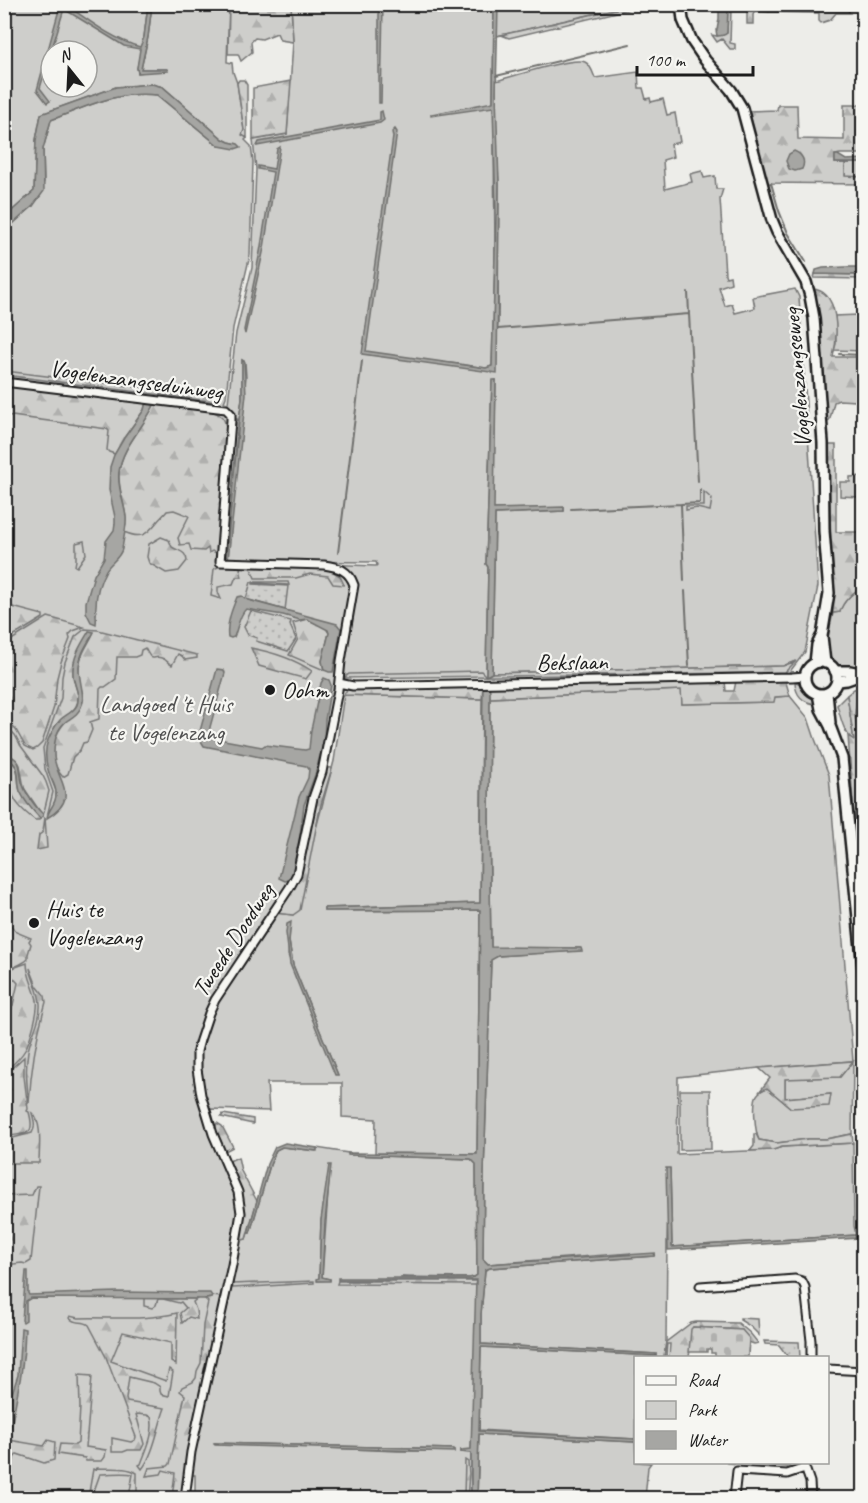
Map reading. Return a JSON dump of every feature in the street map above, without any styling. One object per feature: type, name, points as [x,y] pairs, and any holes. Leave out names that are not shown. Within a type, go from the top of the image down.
[{"type":"main road","name":"Vogelenzangseweg","points":[[681,4],[683,20],[692,41],[731,90],[742,108],[772,220],[806,282],[810,296],[814,318],[823,443],[824,531],[829,593],[822,636],[817,645],[820,663]]},
{"type":"main road","points":[[820,663],[832,667],[836,676],[835,687],[822,694],[809,689],[805,676],[808,670],[820,663]]},
{"type":"main road","points":[[836,676],[847,680],[864,674]]},
{"type":"main road","points":[[822,694],[821,709],[842,758],[864,978]]},
{"type":"street","name":"Vogelenzangseduinweg","points":[[4,382],[226,409],[231,414],[231,420],[220,562],[324,565],[337,567],[351,576],[354,585],[339,683]]},
{"type":"street","name":"Bekslaan","points":[[339,683],[353,686],[805,676]]},
{"type":"street","name":"Tweede Doodweg","points":[[185,1498],[191,1452],[232,1265],[241,1213],[238,1192],[213,1134],[201,1095],[196,1069],[197,1051],[206,1020],[215,1000],[291,887],[297,874],[313,798],[322,772],[339,683]]},
{"type":"street","points":[[700,1286],[802,1281],[805,1287],[811,1356]]},
{"type":"street","points":[[829,1370],[864,1371]]},
{"type":"street","points":[[734,1498],[737,1471],[787,1474],[804,1465],[810,1482],[811,1498]]},
{"type":"green space","name":"Landgoed 't Huis te Vogelenzang","points":[[5,5],[148,5],[138,73],[167,69],[141,69],[152,5],[229,5],[227,62],[232,63],[237,83],[243,135],[251,146],[253,162],[250,255],[233,328],[224,402],[228,403],[236,333],[252,268],[256,169],[253,140],[287,134],[293,42],[291,5],[494,5],[493,101],[496,106],[496,81],[556,64],[585,62],[595,78],[638,72],[639,88],[643,88],[646,99],[650,98],[651,102],[663,99],[667,115],[675,113],[680,142],[671,144],[673,157],[663,160],[665,189],[692,182],[690,174],[702,171],[704,178],[715,176],[716,189],[723,189],[720,199],[725,274],[726,277],[730,276],[731,283],[719,287],[725,306],[732,304],[735,313],[755,308],[753,297],[795,289],[799,297],[818,586],[805,652],[788,674],[785,672],[793,662],[783,666],[492,673],[495,514],[564,511],[564,508],[493,509],[496,380],[492,381],[486,564],[488,567],[486,676],[347,675],[344,678],[343,675],[336,675],[320,770],[311,796],[292,881],[214,1000],[195,1069],[236,1193],[240,1213],[180,1498],[5,1498],[4,231],[33,206],[44,182],[43,149],[51,120],[90,105],[129,95],[157,95],[219,146],[238,144],[223,139],[163,87],[152,84],[116,87],[99,93],[99,39],[39,39],[39,99],[83,99],[41,114],[36,140],[34,191],[5,217]],"holes":[[[496,133],[499,184],[498,324],[492,373],[392,357],[486,368],[492,366],[495,254],[494,139]],[[242,360],[245,362],[246,377],[228,553],[237,419],[239,420],[242,398]],[[239,561],[376,562],[377,565],[376,566]]]},
{"type":"green space","points":[[229,5],[291,5],[293,42],[280,40],[277,33],[262,39],[255,38],[251,42],[252,52],[241,61],[238,54],[228,54]]},
{"type":"green space","points":[[497,5],[619,5],[619,8],[497,36]]},
{"type":"green space","points":[[634,5],[634,8],[509,38],[501,35]]},
{"type":"green space","points":[[735,5],[774,6],[769,12],[755,11],[753,24],[747,24],[747,9],[731,9],[730,43],[735,44],[735,49],[730,49],[722,39],[717,42],[712,35],[727,33],[728,7]]},
{"type":"green space","points":[[774,6],[850,8],[848,10],[850,13],[836,13],[830,20],[821,23],[819,13],[769,12]]},
{"type":"green space","points":[[239,80],[244,80],[247,85],[247,138],[242,135],[244,130],[237,83]]},
{"type":"green space","points":[[291,81],[287,134],[253,140],[253,88]]},
{"type":"green space","points":[[778,105],[797,105],[798,139],[844,140],[844,105],[863,105],[863,130],[858,131],[863,138],[862,154],[835,155],[835,163],[845,163],[845,176],[863,177],[863,184],[767,183],[749,111],[777,110]]},
{"type":"green space","points":[[845,163],[863,163],[863,177],[845,177]]},
{"type":"green space","points":[[815,274],[863,275],[863,279],[814,278]]},
{"type":"green space","points":[[812,289],[821,291],[828,297],[832,306],[836,327],[833,357],[863,357],[863,445],[860,445],[859,414],[856,401],[834,402],[830,419],[826,424],[823,366]]},
{"type":"green space","points":[[858,315],[857,334],[863,334],[863,351],[834,350],[836,344],[835,316]]},
{"type":"green space","points":[[5,371],[219,397],[217,402],[5,375]]},
{"type":"green space","points":[[5,384],[146,402],[144,410],[115,454],[107,450],[109,431],[107,429],[5,415]]},
{"type":"green space","points":[[155,403],[209,410],[224,420],[226,428],[219,519],[219,554],[212,551],[209,553],[208,548],[204,551],[191,550],[189,544],[180,545],[178,538],[189,516],[174,510],[167,511],[142,535],[124,532],[126,518],[119,480],[121,463],[129,445]]},
{"type":"green space","points":[[828,445],[836,445],[836,532],[864,532],[863,587],[849,597],[840,612],[833,613]]},
{"type":"green space","points":[[863,476],[863,529],[861,530],[859,497],[840,496],[840,482],[850,482],[850,477]]},
{"type":"green space","points":[[704,492],[712,499],[710,511],[697,508],[686,510],[686,506],[704,506]]},
{"type":"green space","points":[[161,537],[169,540],[172,547],[185,555],[187,561],[179,571],[166,573],[149,563],[147,557],[149,544]]},
{"type":"green space","points":[[84,541],[86,554],[77,567],[75,566],[76,543]]},
{"type":"green space","points":[[248,561],[319,563],[340,576],[344,585],[333,584],[328,576],[310,574],[296,578],[255,578]]},
{"type":"green space","points":[[222,565],[244,565],[240,569],[242,577],[236,577],[233,584],[218,587],[221,599],[211,596],[214,569]]},
{"type":"green space","points":[[251,582],[288,586],[285,610],[246,599]]},
{"type":"green space","points":[[288,582],[289,585],[254,583]]},
{"type":"green space","points":[[863,587],[863,670],[843,668],[829,657],[826,644],[833,613],[840,612],[849,597]]},
{"type":"green space","points":[[5,605],[43,615],[43,618],[5,640]]},
{"type":"green space","points":[[251,611],[291,621],[290,625],[296,639],[288,651],[256,641],[257,638],[248,635],[244,627]]},
{"type":"green space","points":[[48,617],[84,627],[69,635],[70,639],[57,678],[54,707],[42,743],[33,750],[25,746],[16,730],[5,719],[5,644]]},
{"type":"green space","points":[[307,619],[326,628],[329,633],[322,661],[324,670],[289,655],[298,639],[293,623]]},
{"type":"green space","points":[[85,629],[98,630],[197,655],[197,658],[185,660],[178,654],[172,665],[164,659],[152,658],[145,648],[141,650],[140,655],[135,657],[117,657],[116,679],[100,689],[99,719],[90,722],[92,730],[87,742],[83,743],[73,757],[68,774],[63,777],[54,759],[54,745],[62,726],[79,710],[83,702],[79,665],[82,654],[94,632],[74,662],[73,678],[78,702],[72,712],[55,726],[49,773],[56,791],[56,799],[48,812],[53,792],[45,769],[43,748],[61,698],[65,662],[75,637]]},
{"type":"green space","points":[[251,648],[283,656],[312,671],[306,679],[259,666]]},
{"type":"green space","points":[[796,661],[785,672],[344,678],[349,674],[481,671],[486,676],[492,673],[783,666]]},
{"type":"green space","points":[[785,679],[790,696],[775,697],[774,702],[682,704],[681,690],[490,698],[489,685],[725,681],[726,691],[734,691],[736,681]]},
{"type":"green space","points":[[795,681],[814,697],[817,704],[801,697],[796,690]]},
{"type":"green space","points":[[483,685],[482,699],[344,695],[348,690],[388,687]]},
{"type":"green space","points":[[860,688],[855,714],[863,788],[864,869],[856,870],[857,854],[848,736],[854,740],[847,695],[854,689]]},
{"type":"green space","points":[[682,690],[682,704],[773,702],[774,697],[790,696],[808,718],[829,775],[853,1061],[678,1077],[677,1154],[773,1150],[782,1147],[853,1143],[856,1235],[672,1247],[670,1168],[664,1356],[481,1344],[485,1270],[654,1256],[655,1254],[610,1256],[631,1253],[488,1264],[483,1259],[491,959],[498,956],[581,950],[580,948],[491,948],[490,698]]},
{"type":"green space","points":[[344,695],[482,699],[480,903],[324,908],[324,911],[480,910],[477,1154],[375,1153],[376,1119],[342,1117],[342,1083],[267,1083],[269,1111],[211,1109],[207,1111],[198,1069],[199,1051],[216,1001],[275,913],[293,915],[334,761]],"holes":[[[290,922],[289,941],[293,965],[338,1075],[288,955]]]},
{"type":"green space","points":[[847,695],[854,741],[845,729],[837,705]]},
{"type":"green space","points":[[4,727],[15,735],[46,782],[49,791],[43,816],[24,788],[19,763],[5,754]]},
{"type":"green space","points":[[4,760],[10,761],[16,767],[20,791],[40,818],[39,820],[35,820],[23,810],[13,797],[10,786],[5,784]]},
{"type":"green space","points":[[325,767],[332,768],[320,808],[300,910],[293,915],[275,913],[300,875]]},
{"type":"green space","points":[[45,817],[47,848],[37,850],[39,835],[43,832]]},
{"type":"green space","points":[[5,918],[16,932],[31,938],[29,941],[31,944],[28,959],[5,973]]},
{"type":"green space","points":[[27,963],[37,1000],[32,1033],[25,1050],[5,1071],[5,1025],[18,983],[8,972],[10,969]]},
{"type":"green space","points":[[30,968],[46,1002],[39,1028],[29,1103],[27,1057],[39,1016],[40,1004]]},
{"type":"green space","points":[[24,1057],[27,1111],[31,1126],[30,1130],[24,1134],[5,1137],[5,1074]]},
{"type":"green space","points":[[853,1061],[852,1134],[826,1139],[777,1143],[759,1140],[756,1131],[755,1101],[759,1092],[767,1088],[791,1108],[831,1094],[785,1098],[785,1078],[840,1077]]},
{"type":"green space","points":[[853,1061],[840,1077],[785,1079],[785,1098],[831,1094],[829,1106],[791,1108],[767,1088],[760,1091],[770,1078],[759,1068]]},
{"type":"green space","points":[[680,1090],[710,1090],[711,1149],[680,1150]]},
{"type":"green space","points":[[32,1113],[39,1129],[39,1163],[5,1163],[5,1140],[32,1133],[34,1121]]},
{"type":"green space","points":[[223,1114],[253,1119],[253,1124],[221,1117]]},
{"type":"green space","points":[[217,1123],[222,1126],[233,1147],[225,1151],[220,1146],[214,1132]]},
{"type":"green space","points":[[754,1134],[759,1140],[777,1143],[826,1139],[852,1134],[853,1143],[750,1151],[754,1146]]},
{"type":"green space","points":[[282,1147],[316,1151],[317,1148],[349,1155],[471,1159],[476,1164],[477,1275],[469,1278],[401,1277],[477,1280],[471,1450],[461,1450],[461,1452],[471,1453],[471,1498],[195,1498],[195,1475],[191,1475],[191,1466],[238,1241],[246,1239],[250,1233],[276,1150]],"holes":[[[330,1165],[322,1278],[330,1280],[318,1281],[321,1221]],[[214,1443],[453,1449],[454,1451],[397,1451]]]},
{"type":"green space","points":[[238,1157],[241,1171],[257,1201],[246,1239],[238,1241],[243,1203],[227,1162]]},
{"type":"green space","points":[[36,1186],[39,1186],[31,1261],[26,1264],[5,1265],[4,1196],[32,1195]]},
{"type":"green space","points":[[314,1281],[314,1283],[233,1288],[232,1284]]},
{"type":"green space","points":[[338,1281],[476,1281],[475,1285],[337,1284]]},
{"type":"green space","points":[[225,1288],[183,1498],[172,1498],[175,1473],[163,1470],[161,1474],[146,1476],[149,1468],[170,1464],[185,1395],[180,1391],[182,1387],[196,1378],[201,1363],[203,1325],[208,1302],[205,1299],[212,1296],[220,1297],[222,1289]]},
{"type":"green space","points":[[144,1298],[197,1299],[193,1302],[197,1319],[189,1317],[182,1323],[180,1313],[186,1308],[181,1302],[158,1299],[152,1308],[144,1306]]},
{"type":"green space","points":[[177,1313],[176,1365],[171,1362],[171,1343],[123,1332],[111,1361],[166,1381],[169,1369],[173,1372],[169,1396],[161,1394],[160,1387],[154,1383],[129,1377],[127,1402],[165,1408],[153,1448],[142,1469],[139,1465],[151,1435],[151,1417],[136,1414],[144,1444],[141,1450],[112,1452],[112,1438],[131,1442],[136,1437],[106,1357],[89,1325],[69,1318],[70,1316],[140,1318]]},
{"type":"green space","points":[[740,1318],[758,1319],[759,1335],[740,1320]]},
{"type":"green space","points":[[691,1323],[738,1323],[758,1343],[748,1342],[742,1330],[693,1327],[689,1356],[669,1356],[670,1344],[667,1344],[664,1356],[666,1342]]},
{"type":"green space","points":[[693,1327],[742,1330],[749,1338],[748,1356],[715,1356],[715,1353],[711,1353],[711,1349],[707,1349],[707,1352],[689,1352]]},
{"type":"green space","points":[[764,1341],[799,1342],[800,1356],[787,1356],[779,1345],[765,1344]]},
{"type":"green space","points":[[481,1347],[656,1356],[634,1356],[634,1439],[479,1430]]},
{"type":"green space","points":[[79,1375],[92,1376],[86,1447],[106,1450],[102,1461],[86,1461],[85,1458],[58,1454],[60,1444],[75,1445],[78,1443]]},
{"type":"green space","points":[[479,1434],[634,1442],[634,1464],[650,1464],[645,1498],[477,1498]]},
{"type":"green space","points":[[9,1440],[44,1446],[48,1440],[55,1442],[54,1460],[44,1463],[17,1454],[14,1458],[5,1498],[5,1455]]},
{"type":"green space","points":[[465,1460],[468,1462],[469,1474],[467,1498],[464,1496]]},
{"type":"green space","points":[[93,1469],[123,1469],[137,1473],[137,1497],[131,1498],[133,1474],[121,1473],[100,1474],[94,1498],[88,1498]]},
{"type":"water","points":[[863,4],[863,8],[745,5]]},
{"type":"water","points":[[68,5],[111,35],[140,47],[144,37],[148,5],[152,5],[141,69],[167,69],[168,71],[138,73],[140,49],[124,46],[64,9],[55,39],[51,39],[60,6]]},
{"type":"water","points":[[379,5],[383,5],[381,103],[379,103]]},
{"type":"water","points":[[494,5],[498,5],[497,373],[362,354],[392,132],[395,129],[397,132],[366,351],[486,368],[492,366],[496,215],[493,107],[431,116],[431,114],[493,102]]},
{"type":"water","points":[[719,5],[735,5],[728,8],[727,33],[717,36],[716,30]]},
{"type":"water","points":[[152,84],[163,87],[223,139],[241,147],[235,149],[219,146],[157,95],[129,95],[90,105],[51,120],[43,149],[44,191],[33,206],[5,231],[5,217],[34,191],[36,140],[41,114],[83,99],[99,99],[99,93],[116,87]]},
{"type":"water","points":[[382,111],[384,120],[380,123],[257,146],[259,142],[380,120]]},
{"type":"water","points":[[280,147],[264,248],[245,334],[273,172],[258,169],[258,166],[274,169],[277,149]]},
{"type":"water","points":[[794,151],[801,156],[804,163],[802,169],[795,171],[789,169],[786,161],[789,154]]},
{"type":"water","points":[[835,155],[846,160],[863,159],[863,163],[835,163]]},
{"type":"water","points":[[863,267],[863,275],[815,274],[816,270],[823,268]]},
{"type":"water","points":[[242,360],[244,361],[246,394],[228,560],[226,560],[242,398]]},
{"type":"water","points":[[492,380],[496,380],[494,509],[564,507],[564,511],[495,514],[492,673],[486,676],[488,567],[486,564]]},
{"type":"water","points":[[146,402],[155,403],[124,453],[121,463],[119,478],[126,517],[125,533],[121,552],[106,570],[99,588],[96,601],[96,624],[91,622],[86,612],[86,602],[94,575],[104,558],[106,541],[114,530],[115,517],[109,490],[110,467],[114,455],[144,410]]},
{"type":"water","points":[[242,596],[248,600],[337,624],[341,629],[333,672],[324,670],[322,661],[328,630],[307,619],[300,620],[246,609],[240,618],[234,637],[228,637],[231,612],[237,597]]},
{"type":"water","points":[[89,631],[94,632],[83,652],[79,666],[83,698],[81,707],[76,715],[61,726],[55,743],[55,762],[64,787],[64,802],[47,818],[56,793],[47,763],[47,744],[58,722],[77,705],[78,697],[73,678],[74,662]]},
{"type":"water","points":[[217,669],[224,670],[225,673],[210,727],[210,735],[213,738],[262,747],[265,745],[309,749],[321,683],[324,678],[329,680],[331,685],[324,740],[304,805],[292,877],[289,880],[279,878],[299,797],[308,778],[309,769],[306,766],[204,746],[200,731]]},
{"type":"water","points":[[483,685],[489,685],[491,947],[581,948],[582,951],[498,956],[491,960],[483,1259],[488,1264],[655,1253],[654,1256],[485,1270],[481,1344],[656,1354],[656,1356],[481,1347],[479,1431],[634,1439],[634,1442],[479,1434],[477,1498],[471,1498],[471,1453],[461,1452],[461,1450],[471,1449],[476,1280],[338,1280],[338,1278],[469,1278],[477,1275],[476,1164],[471,1159],[348,1155],[348,1153],[477,1154],[480,910],[324,911],[324,908],[480,903]]},
{"type":"water","points":[[5,754],[12,756],[18,762],[24,789],[43,814],[40,818],[20,791],[17,767],[11,761],[5,760]]},
{"type":"water","points":[[291,922],[289,941],[293,965],[338,1075],[335,1075],[290,964],[286,933],[287,924]]},
{"type":"water","points":[[285,1143],[317,1148],[317,1151],[282,1147],[276,1150],[250,1233],[248,1233],[267,1164],[275,1147]]},
{"type":"water","points":[[329,1165],[331,1165],[322,1277],[330,1281],[317,1281],[321,1220]]},
{"type":"water","points":[[666,1168],[670,1168],[672,1247],[856,1235],[858,1238],[668,1250]]},
{"type":"water","points":[[26,1271],[28,1271],[29,1295],[117,1292],[210,1293],[212,1296],[204,1299],[31,1298],[26,1301],[26,1320],[23,1322]]},
{"type":"water","points":[[21,1328],[25,1329],[21,1375],[5,1455],[6,1418],[18,1375]]},
{"type":"water","points":[[214,1443],[454,1449],[454,1452],[215,1445]]},
{"type":"water","points":[[742,1464],[791,1464],[789,1467]]},
{"type":"waterway","points":[[496,76],[630,44]]},
{"type":"waterway","points":[[771,183],[788,233],[806,262]]},
{"type":"waterway","points":[[688,292],[689,314]]},
{"type":"waterway","points":[[498,329],[689,314],[698,481]]},
{"type":"waterway","points":[[839,354],[864,355]]},
{"type":"waterway","points":[[338,553],[362,361]]},
{"type":"waterway","points":[[684,581],[681,504],[700,503],[700,490]]},
{"type":"waterway","points":[[571,509],[681,504]]},
{"type":"waterway","points":[[685,591],[689,666]]},
{"type":"place","name":"Oohm","points":[[270,690]]},
{"type":"place","name":"Huis te Vogelenzang","points":[[34,923]]}]
